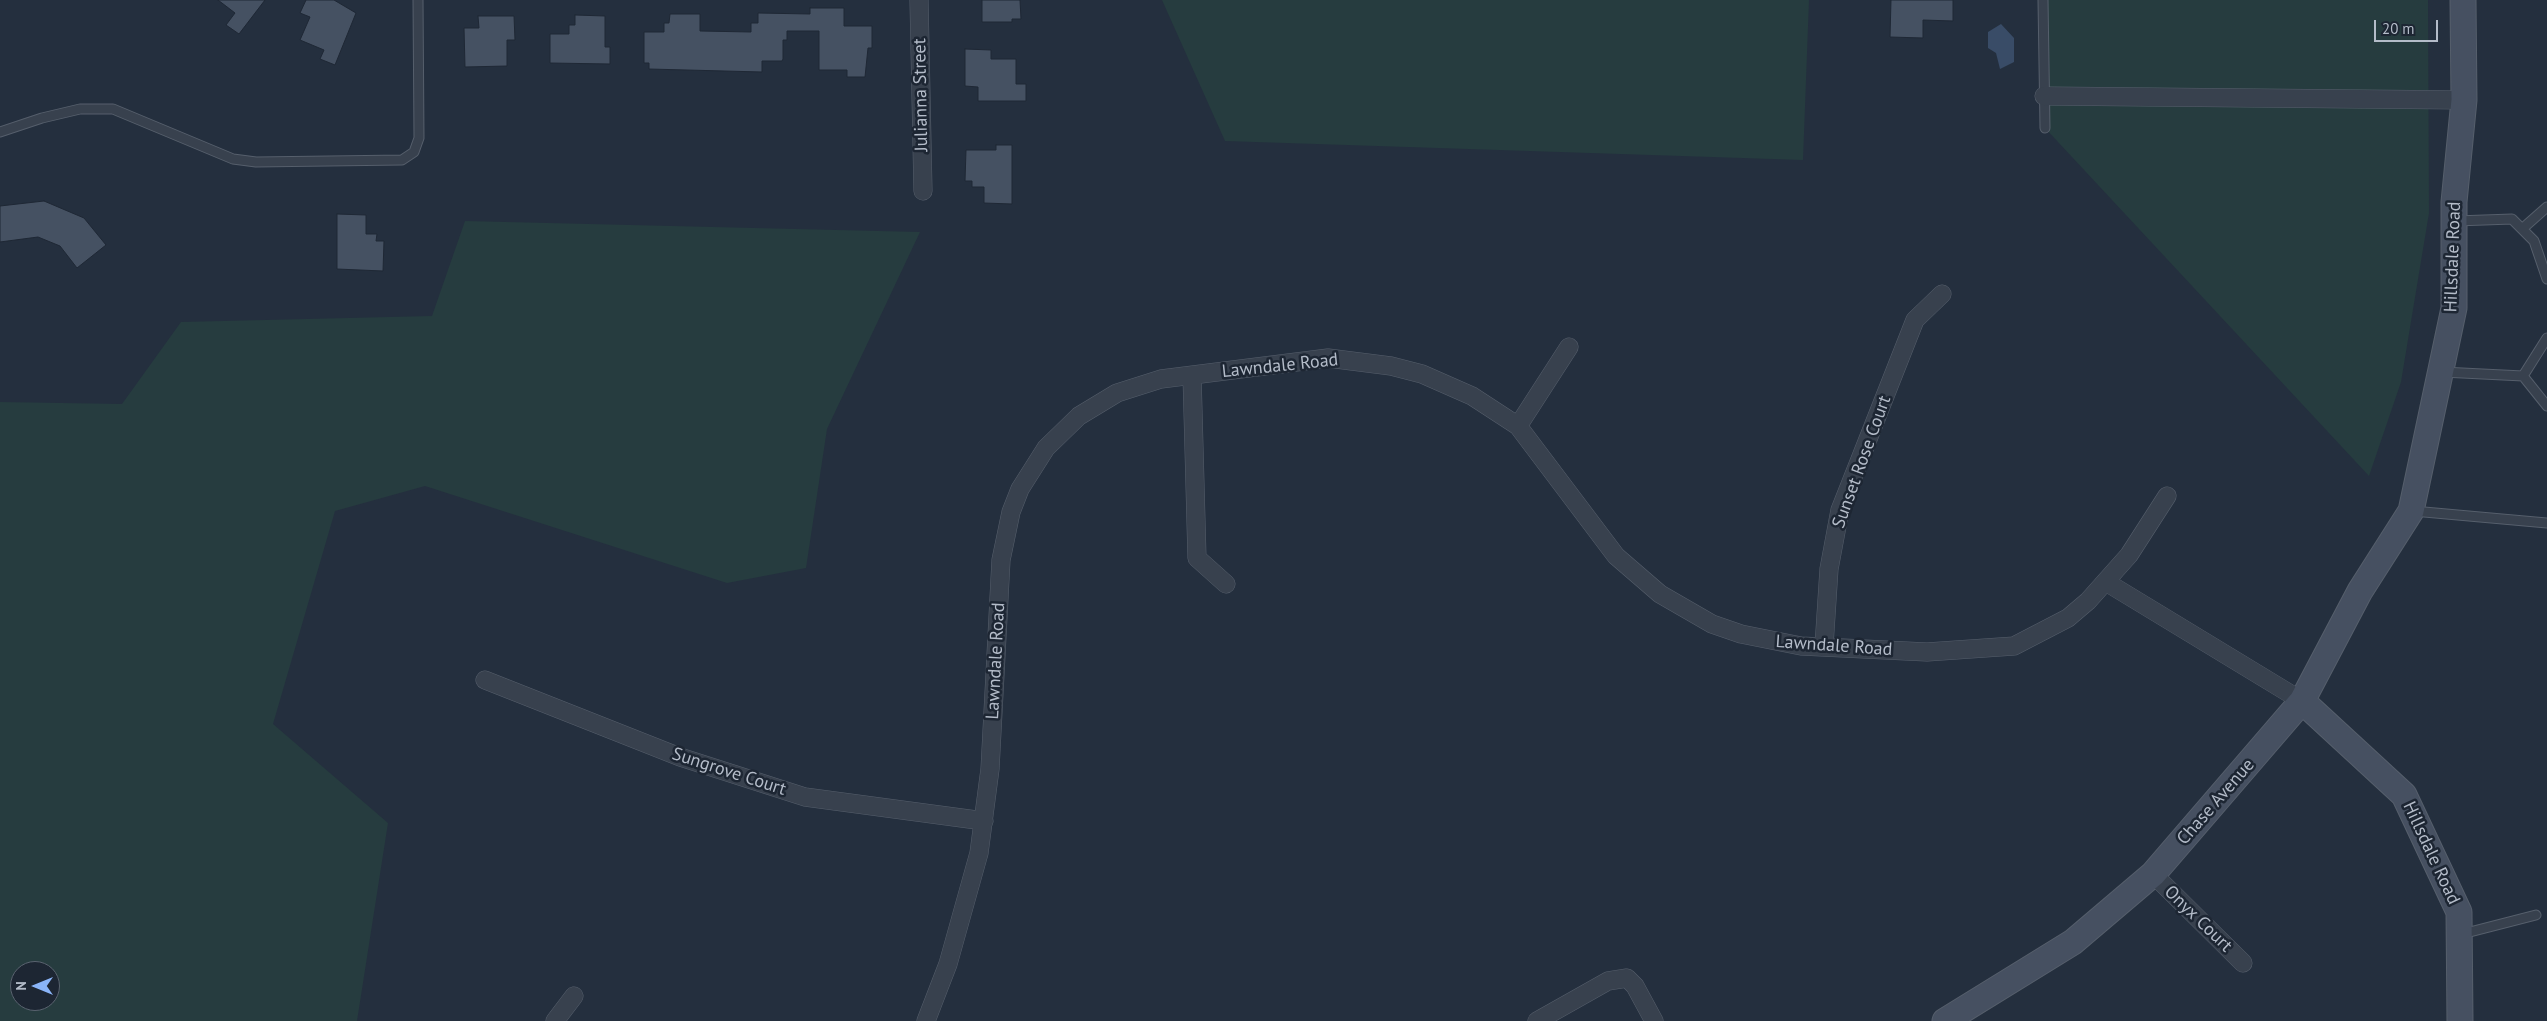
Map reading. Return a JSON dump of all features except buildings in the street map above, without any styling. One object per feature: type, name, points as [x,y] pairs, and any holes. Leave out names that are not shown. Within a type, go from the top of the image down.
[{"type":"main road","name":"Hillsdale Road","points":[[2411,511],[2442,372],[2454,308],[2454,221],[2464,100],[2463,0]]},
{"type":"main road","name":"Chase Avenue","points":[[1945,1021],[2073,942],[2153,874],[2302,700],[2360,591],[2411,511]]},
{"type":"main road","name":"Hillsdale Road","points":[[2302,700],[2404,795],[2459,912],[2460,1021]]},
{"type":"street","name":"Julianna Street","points":[[919,0],[924,190]]},
{"type":"street","points":[[2044,96],[2464,100]]},
{"type":"street","name":"Sunset Rose Court","points":[[1824,646],[1829,569],[1840,510],[1916,320],[1942,294]]},
{"type":"street","points":[[1518,426],[1569,348]]},
{"type":"street","name":"Lawndale Road","points":[[926,1021],[948,964],[968,900],[984,821],[990,769],[1001,560],[1009,520],[1020,489],[1046,448],[1073,421],[1097,403],[1138,385],[1160,379],[1328,358],[1360,360],[1391,366],[1447,384],[1472,396],[1518,426],[1609,548],[1637,576],[1660,594],[1712,624],[1741,634],[1778,643],[1927,652],[2014,646],[2068,618],[2106,582],[2129,555],[2167,496]]},
{"type":"street","points":[[1192,375],[1197,558],[1226,584]]},
{"type":"street","points":[[2106,582],[2302,700]]},
{"type":"street","name":"Sungrove Court","points":[[485,680],[680,757],[805,797],[984,821]]},
{"type":"street","name":"Onyx Court","points":[[2153,874],[2243,963]]},
{"type":"street","points":[[1537,1021],[1608,981],[1627,978],[1636,986],[1654,1021]]},
{"type":"street","points":[[555,1021],[574,996]]},
{"type":"lane","points":[[0,132],[42,118],[80,109],[113,109],[233,159],[256,162],[402,160],[414,152],[419,138],[418,0]]},
{"type":"lane","points":[[2043,0],[2045,128]]},
{"type":"lane","points":[[2522,229],[2547,207]]},
{"type":"lane","points":[[2454,221],[2512,219],[2534,241],[2547,279]]},
{"type":"lane","points":[[2523,376],[2547,338]]},
{"type":"lane","points":[[2442,372],[2523,376],[2547,406]]},
{"type":"lane","points":[[2411,511],[2547,523]]},
{"type":"lane","points":[[2459,935],[2536,915]]},
{"type":"green space","points":[[1162,0],[1809,0],[1803,160],[1225,141]]},
{"type":"green space","points":[[2044,0],[2428,0],[2429,213],[2401,382],[2369,476],[2045,128]]},
{"type":"green space","points":[[465,221],[920,232],[827,429],[806,568],[727,583],[425,486],[335,511],[273,724],[388,823],[357,1021],[0,1021],[0,402],[122,404],[181,322],[432,316]]},
{"type":"water","points":[[2001,24],[2014,38],[2014,62],[2000,69],[1996,53],[1988,48],[1988,32]]}]
